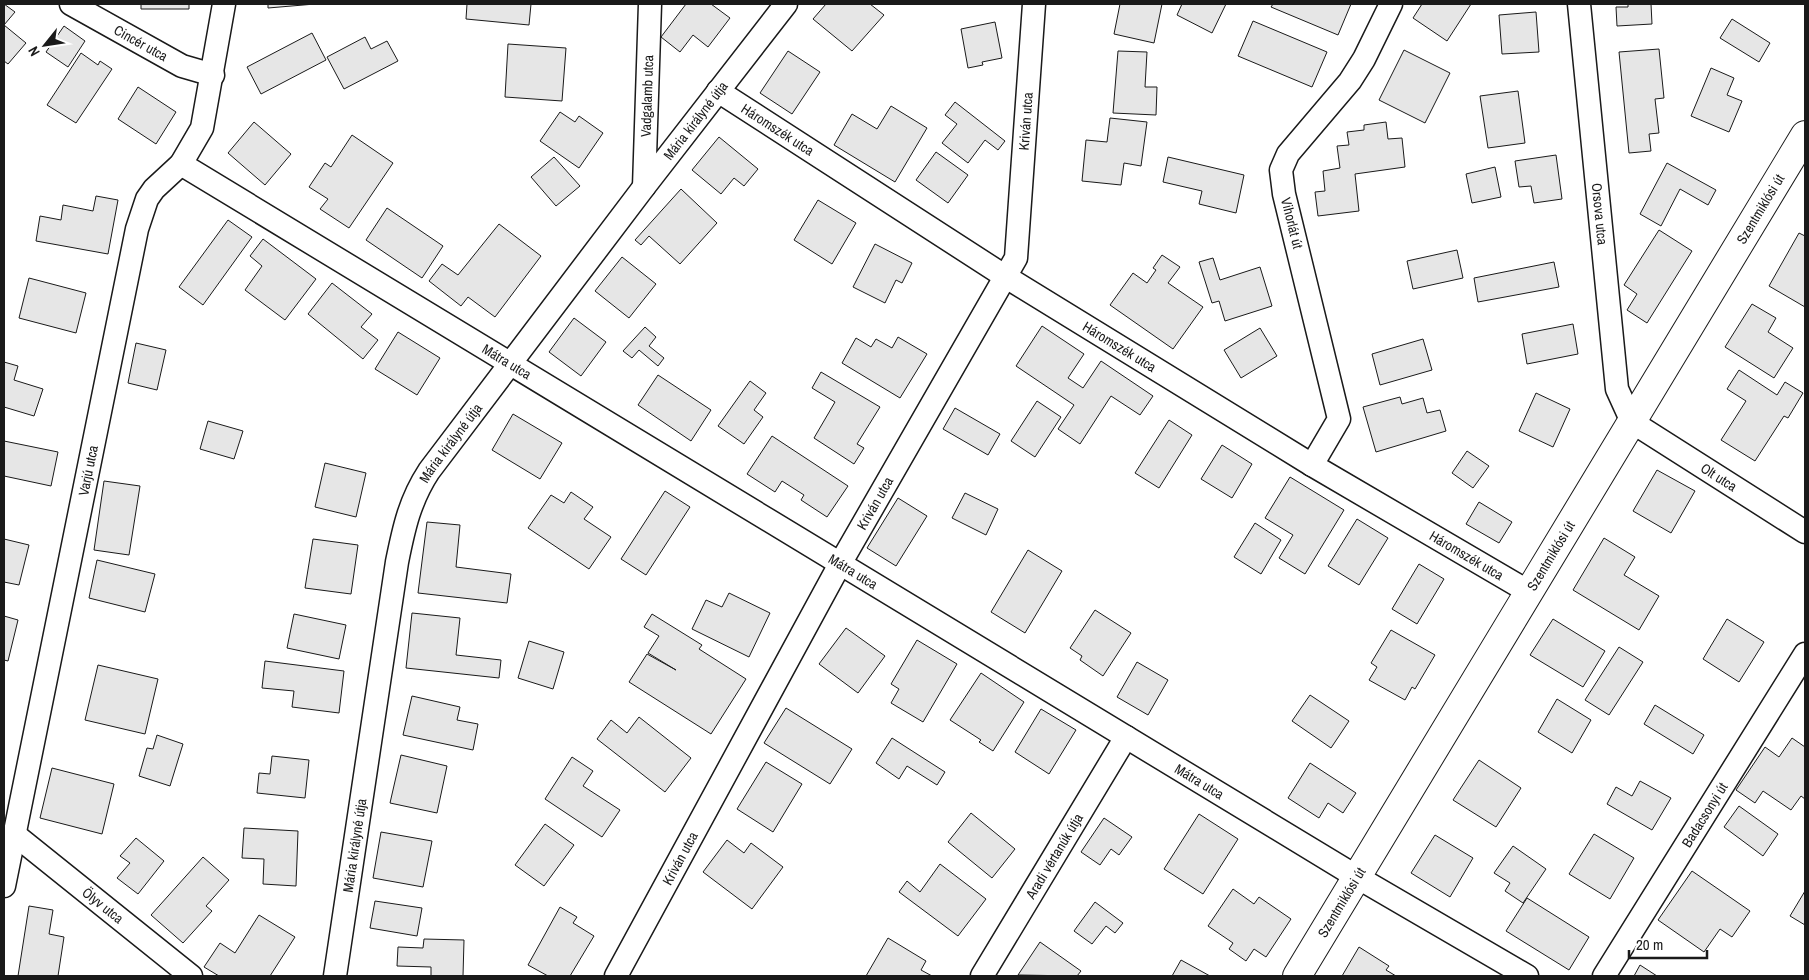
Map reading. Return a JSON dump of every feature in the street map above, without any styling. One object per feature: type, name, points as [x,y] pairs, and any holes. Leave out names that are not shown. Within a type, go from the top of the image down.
[{"type":"street","name":"Cincér utca","points":[[71,4],[182,66],[213,75]]},
{"type":"street","name":"Varjú utca","points":[[4,886],[136,229],[147,199],[154,189],[181,164],[202,128],[213,75],[224,4]]},
{"type":"street","name":"Vadgalamb utca","points":[[644,187],[650,4]]},
{"type":"street","name":"Mária királyné útja","points":[[335,976],[405,523],[415,492],[644,187],[786,4]]},
{"type":"street","name":"Kriván utca","points":[[616,976],[840,564],[1016,258],[1034,4]]},
{"type":"street","name":"Vihorlát út","points":[[1312,465],[1339,419],[1284,194],[1282,170],[1288,154],[1340,93],[1364,59],[1391,4]]},
{"type":"street","name":"Orsova utca","points":[[1579,4],[1617,389],[1632,422]]},
{"type":"street","name":"Háromszék utca","points":[[718,91],[1006,277],[1312,465],[1529,592]]},
{"type":"street","name":"Szentmiklósi út","points":[[1297,976],[1805,135]]},
{"type":"street","name":"Mátra utca","points":[[181,164],[1357,877],[1527,976]]},
{"type":"street","name":"Olt utca","points":[[1632,422],[1805,532]]},
{"type":"street","name":"Badacsonyi út","points":[[1604,976],[1805,654]]},
{"type":"street","name":"Aradi vértanúk útja","points":[[982,976],[1126,737]]},
{"type":"street","name":"Ölyv utca","points":[[14,834],[191,976]]},
{"type":"building","points":[[4,4],[15,12],[4,25]]},
{"type":"building","points":[[141,4],[189,4],[189,9],[141,9]]},
{"type":"building","points":[[268,4],[315,4],[268,8]]},
{"type":"building","points":[[467,4],[531,4],[529,25],[466,19]]},
{"type":"building","points":[[686,4],[711,4],[730,18],[708,47],[693,35],[680,52],[661,37]]},
{"type":"building","points":[[826,4],[870,4],[884,15],[852,51],[813,19]]},
{"type":"building","points":[[1120,4],[1162,4],[1154,43],[1114,34]]},
{"type":"building","points":[[1182,4],[1226,4],[1212,33],[1177,15]]},
{"type":"building","points":[[1273,4],[1351,4],[1338,35],[1271,7]]},
{"type":"building","points":[[1422,4],[1471,4],[1447,41],[1413,18]]},
{"type":"building","points":[[1628,4],[1651,4],[1652,24],[1617,26],[1616,7],[1628,7]]},
{"type":"building","points":[[1536,12],[1539,52],[1502,54],[1499,15]]},
{"type":"building","points":[[1732,19],[1770,43],[1759,62],[1720,38]]},
{"type":"building","points":[[1253,21],[1327,52],[1312,87],[1238,56]]},
{"type":"building","points":[[995,22],[1002,58],[982,62],[983,65],[968,68],[961,29]]},
{"type":"building","points":[[4,25],[26,43],[8,64],[4,61]]},
{"type":"building","points":[[64,26],[85,41],[68,67],[46,52]]},
{"type":"building","points":[[312,33],[326,60],[261,94],[247,67]]},
{"type":"building","points":[[365,37],[371,49],[387,41],[398,61],[344,89],[327,57]]},
{"type":"building","points":[[508,44],[566,48],[562,101],[505,97]]},
{"type":"building","points":[[1659,49],[1664,98],[1655,99],[1659,133],[1649,134],[1651,151],[1629,153],[1619,52]]},
{"type":"building","points":[[1404,50],[1450,73],[1425,123],[1379,100]]},
{"type":"building","points":[[788,51],[820,72],[792,114],[760,93]]},
{"type":"building","points":[[1118,51],[1147,52],[1145,87],[1157,87],[1156,115],[1113,113]]},
{"type":"building","points":[[81,53],[98,65],[100,61],[112,69],[76,123],[47,105]]},
{"type":"building","points":[[1711,68],[1734,78],[1727,95],[1742,101],[1729,132],[1691,116]]},
{"type":"building","points":[[138,87],[176,112],[156,144],[118,119]]},
{"type":"building","points":[[1518,91],[1525,143],[1488,148],[1480,96]]},
{"type":"building","points":[[955,102],[1005,141],[998,150],[985,140],[968,163],[942,143],[957,124],[945,115]]},
{"type":"building","points":[[891,106],[927,128],[895,182],[834,145],[852,114],[877,129]]},
{"type":"building","points":[[560,112],[575,122],[579,116],[603,133],[579,168],[540,141]]},
{"type":"building","points":[[1110,118],[1147,122],[1141,166],[1124,163],[1121,185],[1082,181],[1086,140],[1107,142]]},
{"type":"building","points":[[254,122],[291,154],[265,185],[228,153]]},
{"type":"building","points":[[1386,122],[1388,139],[1402,138],[1405,167],[1355,174],[1359,211],[1318,216],[1315,192],[1325,191],[1323,171],[1340,168],[1337,146],[1349,145],[1347,132],[1364,130],[1364,125]]},
{"type":"building","points":[[352,135],[393,163],[349,228],[320,209],[328,199],[309,187],[325,163],[331,167]]},
{"type":"building","points":[[719,137],[758,169],[744,186],[734,178],[721,194],[692,170]]},
{"type":"building","points":[[936,152],[968,175],[948,203],[916,180]]},
{"type":"building","points":[[1556,155],[1562,199],[1534,203],[1531,186],[1519,187],[1515,161]]},
{"type":"building","points":[[554,157],[580,186],[556,206],[531,177]]},
{"type":"building","points":[[1168,157],[1244,175],[1236,213],[1199,204],[1202,191],[1163,182]]},
{"type":"building","points":[[1667,163],[1716,190],[1708,205],[1680,189],[1661,226],[1640,214]]},
{"type":"building","points":[[1495,167],[1501,197],[1472,203],[1466,174]]},
{"type":"building","points":[[681,189],[717,223],[680,264],[649,236],[641,245],[635,240]]},
{"type":"building","points":[[96,196],[118,200],[108,254],[36,241],[40,216],[61,220],[63,205],[93,211]]},
{"type":"building","points":[[818,200],[856,223],[832,264],[794,240]]},
{"type":"building","points":[[387,208],[443,246],[422,278],[366,240]]},
{"type":"building","points":[[228,220],[252,237],[203,305],[179,287]]},
{"type":"building","points":[[499,224],[541,256],[495,317],[468,297],[461,306],[429,281],[442,264],[458,275]]},
{"type":"building","points":[[1659,230],[1692,251],[1647,323],[1627,310],[1637,294],[1624,285]]},
{"type":"building","points":[[1799,233],[1805,236],[1805,307],[1769,286]]},
{"type":"building","points":[[263,239],[316,279],[285,320],[245,290],[262,266],[250,256]]},
{"type":"building","points":[[875,244],[912,263],[902,283],[896,280],[885,303],[853,287]]},
{"type":"building","points":[[1457,250],[1463,278],[1413,289],[1407,261]]},
{"type":"building","points":[[1162,255],[1180,267],[1168,283],[1203,307],[1173,349],[1110,305],[1133,273],[1147,283],[1156,270],[1153,268]]},
{"type":"building","points":[[622,257],[656,284],[629,318],[595,291]]},
{"type":"building","points":[[1213,258],[1220,280],[1260,267],[1272,306],[1225,321],[1219,301],[1212,303],[1199,262]]},
{"type":"building","points":[[1554,262],[1559,287],[1478,302],[1474,278]]},
{"type":"building","points":[[29,278],[86,293],[76,333],[19,318]]},
{"type":"building","points":[[332,283],[372,314],[361,327],[378,340],[363,359],[308,314]]},
{"type":"building","points":[[1752,304],[1776,318],[1768,332],[1793,348],[1774,378],[1725,347]]},
{"type":"building","points":[[574,318],[606,342],[581,376],[549,352]]},
{"type":"building","points":[[1573,324],[1578,354],[1527,364],[1522,334]]},
{"type":"building","points":[[1042,326],[1084,354],[1068,378],[1083,388],[1101,361],[1153,396],[1140,415],[1111,396],[1080,444],[1058,429],[1074,405],[1016,366]]},
{"type":"building","points":[[645,327],[656,337],[649,346],[664,358],[658,366],[639,350],[632,358],[623,351]]},
{"type":"building","points":[[1260,328],[1277,356],[1241,378],[1224,350]]},
{"type":"building","points":[[398,332],[440,358],[417,395],[375,369]]},
{"type":"building","points":[[898,337],[927,354],[900,398],[842,363],[856,338],[871,347],[876,339],[892,348]]},
{"type":"building","points":[[1423,339],[1432,370],[1380,385],[1372,354]]},
{"type":"building","points":[[136,343],[166,350],[157,390],[128,383]]},
{"type":"building","points":[[4,362],[18,366],[14,380],[43,389],[34,416],[4,407]]},
{"type":"building","points":[[1739,370],[1777,395],[1785,382],[1803,393],[1788,418],[1784,416],[1755,461],[1721,440],[1746,401],[1727,389]]},
{"type":"building","points":[[821,372],[880,407],[857,444],[864,448],[854,464],[814,438],[835,402],[812,388]]},
{"type":"building","points":[[658,375],[711,410],[691,441],[638,405]]},
{"type":"building","points":[[750,381],[766,393],[754,410],[763,417],[744,444],[718,426]]},
{"type":"building","points":[[1536,393],[1570,409],[1553,447],[1519,431]]},
{"type":"building","points":[[1400,397],[1402,404],[1423,398],[1427,413],[1440,410],[1446,431],[1376,452],[1363,407]]},
{"type":"building","points":[[1037,401],[1061,417],[1035,457],[1011,441]]},
{"type":"building","points":[[955,408],[1000,434],[988,455],[943,429]]},
{"type":"building","points":[[513,414],[562,443],[540,479],[492,450]]},
{"type":"building","points":[[1169,420],[1192,435],[1159,488],[1135,473]]},
{"type":"building","points":[[208,421],[243,431],[234,459],[200,449]]},
{"type":"building","points":[[772,436],[848,486],[827,517],[801,500],[804,495],[782,481],[775,492],[747,474]]},
{"type":"building","points":[[4,441],[58,452],[51,486],[4,476]]},
{"type":"building","points":[[1222,445],[1252,464],[1232,498],[1201,479]]},
{"type":"building","points":[[1467,451],[1489,466],[1473,488],[1452,473]]},
{"type":"building","points":[[325,463],[366,473],[356,517],[315,507]]},
{"type":"building","points":[[1657,470],[1695,491],[1671,533],[1633,511]]},
{"type":"building","points":[[1290,477],[1344,510],[1305,574],[1279,558],[1293,535],[1265,518]]},
{"type":"building","points":[[104,481],[140,486],[129,555],[94,550]]},
{"type":"building","points":[[665,491],[690,507],[646,575],[621,559]]},
{"type":"building","points":[[571,492],[593,507],[584,519],[611,537],[589,569],[528,528],[551,495],[564,503]]},
{"type":"building","points":[[965,493],[998,509],[986,535],[952,518]]},
{"type":"building","points":[[898,498],[927,516],[896,566],[867,548]]},
{"type":"building","points":[[1479,502],[1512,522],[1499,543],[1466,524]]},
{"type":"building","points":[[1357,519],[1388,538],[1359,585],[1328,566]]},
{"type":"building","points":[[427,522],[460,525],[456,567],[511,574],[507,603],[418,593]]},
{"type":"building","points":[[1255,523],[1281,540],[1261,574],[1234,557]]},
{"type":"building","points":[[1604,538],[1635,557],[1624,575],[1659,596],[1639,630],[1573,590]]},
{"type":"building","points":[[4,539],[29,545],[19,585],[4,582]]},
{"type":"building","points":[[313,539],[358,545],[351,594],[305,588]]},
{"type":"building","points":[[1028,550],[1062,571],[1025,633],[991,612]]},
{"type":"building","points":[[97,560],[155,574],[145,612],[89,598]]},
{"type":"building","points":[[1419,564],[1444,579],[1417,624],[1392,609]]},
{"type":"building","points":[[729,593],[770,613],[749,657],[692,629],[706,600],[722,607]]},
{"type":"building","points":[[1095,610],[1131,633],[1103,676],[1080,660],[1082,656],[1070,648]]},
{"type":"building","points":[[412,613],[460,618],[456,655],[501,660],[499,678],[406,668]]},
{"type":"building","points":[[294,614],[346,625],[339,659],[287,648]]},
{"type":"building","points":[[652,614],[702,645],[699,649],[746,679],[711,734],[629,682],[647,654],[676,670],[648,653],[659,636],[644,627]]},
{"type":"building","points":[[4,616],[18,620],[8,661],[4,660]]},
{"type":"building","points":[[1553,619],[1605,651],[1583,687],[1530,655]]},
{"type":"building","points":[[1727,619],[1764,642],[1739,682],[1703,659]]},
{"type":"building","points":[[846,628],[885,656],[858,693],[819,664]]},
{"type":"building","points":[[1391,630],[1435,655],[1415,689],[1412,687],[1405,700],[1369,680],[1377,667],[1371,663]]},
{"type":"building","points":[[917,640],[957,664],[923,722],[891,703],[899,689],[891,684]]},
{"type":"building","points":[[529,641],[564,652],[553,689],[518,678]]},
{"type":"building","points":[[1619,647],[1643,662],[1609,715],[1585,700]]},
{"type":"building","points":[[265,661],[344,671],[339,713],[292,707],[294,691],[262,688]]},
{"type":"building","points":[[1137,662],[1168,680],[1148,715],[1117,697]]},
{"type":"building","points":[[98,665],[158,679],[145,734],[85,720]]},
{"type":"building","points":[[981,673],[1024,702],[993,751],[979,742],[981,740],[950,720]]},
{"type":"building","points":[[1310,695],[1349,721],[1331,748],[1292,721]]},
{"type":"building","points":[[412,696],[460,707],[457,720],[478,724],[473,750],[403,735]]},
{"type":"building","points":[[1557,699],[1591,720],[1572,753],[1538,732]]},
{"type":"building","points":[[1655,705],[1704,735],[1693,754],[1644,724]]},
{"type":"building","points":[[786,708],[852,749],[830,784],[764,743]]},
{"type":"building","points":[[1041,709],[1076,730],[1049,774],[1015,752]]},
{"type":"building","points":[[639,717],[691,758],[665,792],[597,739],[611,720],[627,733]]},
{"type":"building","points":[[157,735],[183,744],[170,786],[139,776],[147,748],[153,749]]},
{"type":"building","points":[[892,738],[945,772],[937,785],[907,766],[899,779],[876,763]]},
{"type":"building","points":[[1792,738],[1805,747],[1805,799],[1801,796],[1791,810],[1763,791],[1755,803],[1736,790],[1765,747],[1779,757]]},
{"type":"building","points":[[401,755],[447,766],[437,813],[390,803]]},
{"type":"building","points":[[272,756],[309,760],[305,798],[257,793],[259,773],[270,774]]},
{"type":"building","points":[[572,757],[593,771],[583,786],[620,810],[602,837],[545,799]]},
{"type":"building","points":[[1479,760],[1521,788],[1496,827],[1453,800]]},
{"type":"building","points":[[766,762],[802,784],[773,832],[737,809]]},
{"type":"building","points":[[1310,763],[1356,793],[1343,813],[1328,803],[1319,818],[1288,798]]},
{"type":"building","points":[[52,768],[114,784],[102,834],[40,818]]},
{"type":"building","points":[[1640,781],[1671,798],[1652,830],[1607,804],[1616,787],[1632,796]]},
{"type":"building","points":[[1739,806],[1778,834],[1763,856],[1724,827]]},
{"type":"building","points":[[971,813],[1015,849],[992,878],[948,842]]},
{"type":"building","points":[[1199,814],[1238,839],[1203,894],[1164,869]]},
{"type":"building","points":[[1104,818],[1132,837],[1119,855],[1111,849],[1100,865],[1081,852]]},
{"type":"building","points":[[545,824],[574,845],[544,886],[515,865]]},
{"type":"building","points":[[244,828],[298,831],[296,886],[263,884],[264,859],[242,858]]},
{"type":"building","points":[[381,832],[432,841],[423,887],[373,878]]},
{"type":"building","points":[[1594,834],[1634,858],[1610,899],[1569,874]]},
{"type":"building","points":[[1435,835],[1473,858],[1450,897],[1411,873]]},
{"type":"building","points":[[136,838],[164,861],[138,894],[117,878],[130,863],[120,856]]},
{"type":"building","points":[[727,840],[744,853],[751,843],[783,867],[752,909],[703,872]]},
{"type":"building","points":[[1513,846],[1546,869],[1523,903],[1505,891],[1510,883],[1494,873]]},
{"type":"building","points":[[203,857],[229,880],[206,906],[212,911],[183,943],[151,915]]},
{"type":"building","points":[[940,864],[986,899],[958,936],[899,892],[907,881],[920,892]]},
{"type":"building","points":[[1692,871],[1750,911],[1732,937],[1720,929],[1704,952],[1658,920]]},
{"type":"building","points":[[1233,889],[1254,904],[1259,897],[1291,919],[1266,957],[1254,949],[1246,961],[1229,949],[1233,943],[1208,926]]},
{"type":"building","points":[[1805,891],[1805,925],[1790,916]]},
{"type":"building","points":[[1527,898],[1589,937],[1569,970],[1506,931]]},
{"type":"building","points":[[375,901],[422,908],[417,936],[370,928]]},
{"type":"building","points":[[1095,902],[1123,923],[1115,933],[1106,926],[1092,944],[1074,931]]},
{"type":"building","points":[[29,906],[53,910],[49,934],[64,937],[58,976],[18,976]]},
{"type":"building","points":[[560,907],[577,917],[573,923],[594,936],[570,976],[548,976],[528,965]]},
{"type":"building","points":[[259,915],[295,937],[270,976],[219,976],[204,967],[220,943],[235,953]]},
{"type":"building","points":[[888,938],[926,961],[921,970],[932,976],[866,976]]},
{"type":"building","points":[[424,939],[464,940],[463,976],[431,976],[431,967],[397,966],[398,947],[423,948]]},
{"type":"building","points":[[1040,942],[1081,971],[1077,976],[1018,975]]},
{"type":"building","points":[[1359,947],[1389,966],[1386,970],[1396,976],[1342,976]]},
{"type":"building","points":[[1181,960],[1210,976],[1172,976]]},
{"type":"building","points":[[1640,965],[1657,976],[1634,976]]}]
